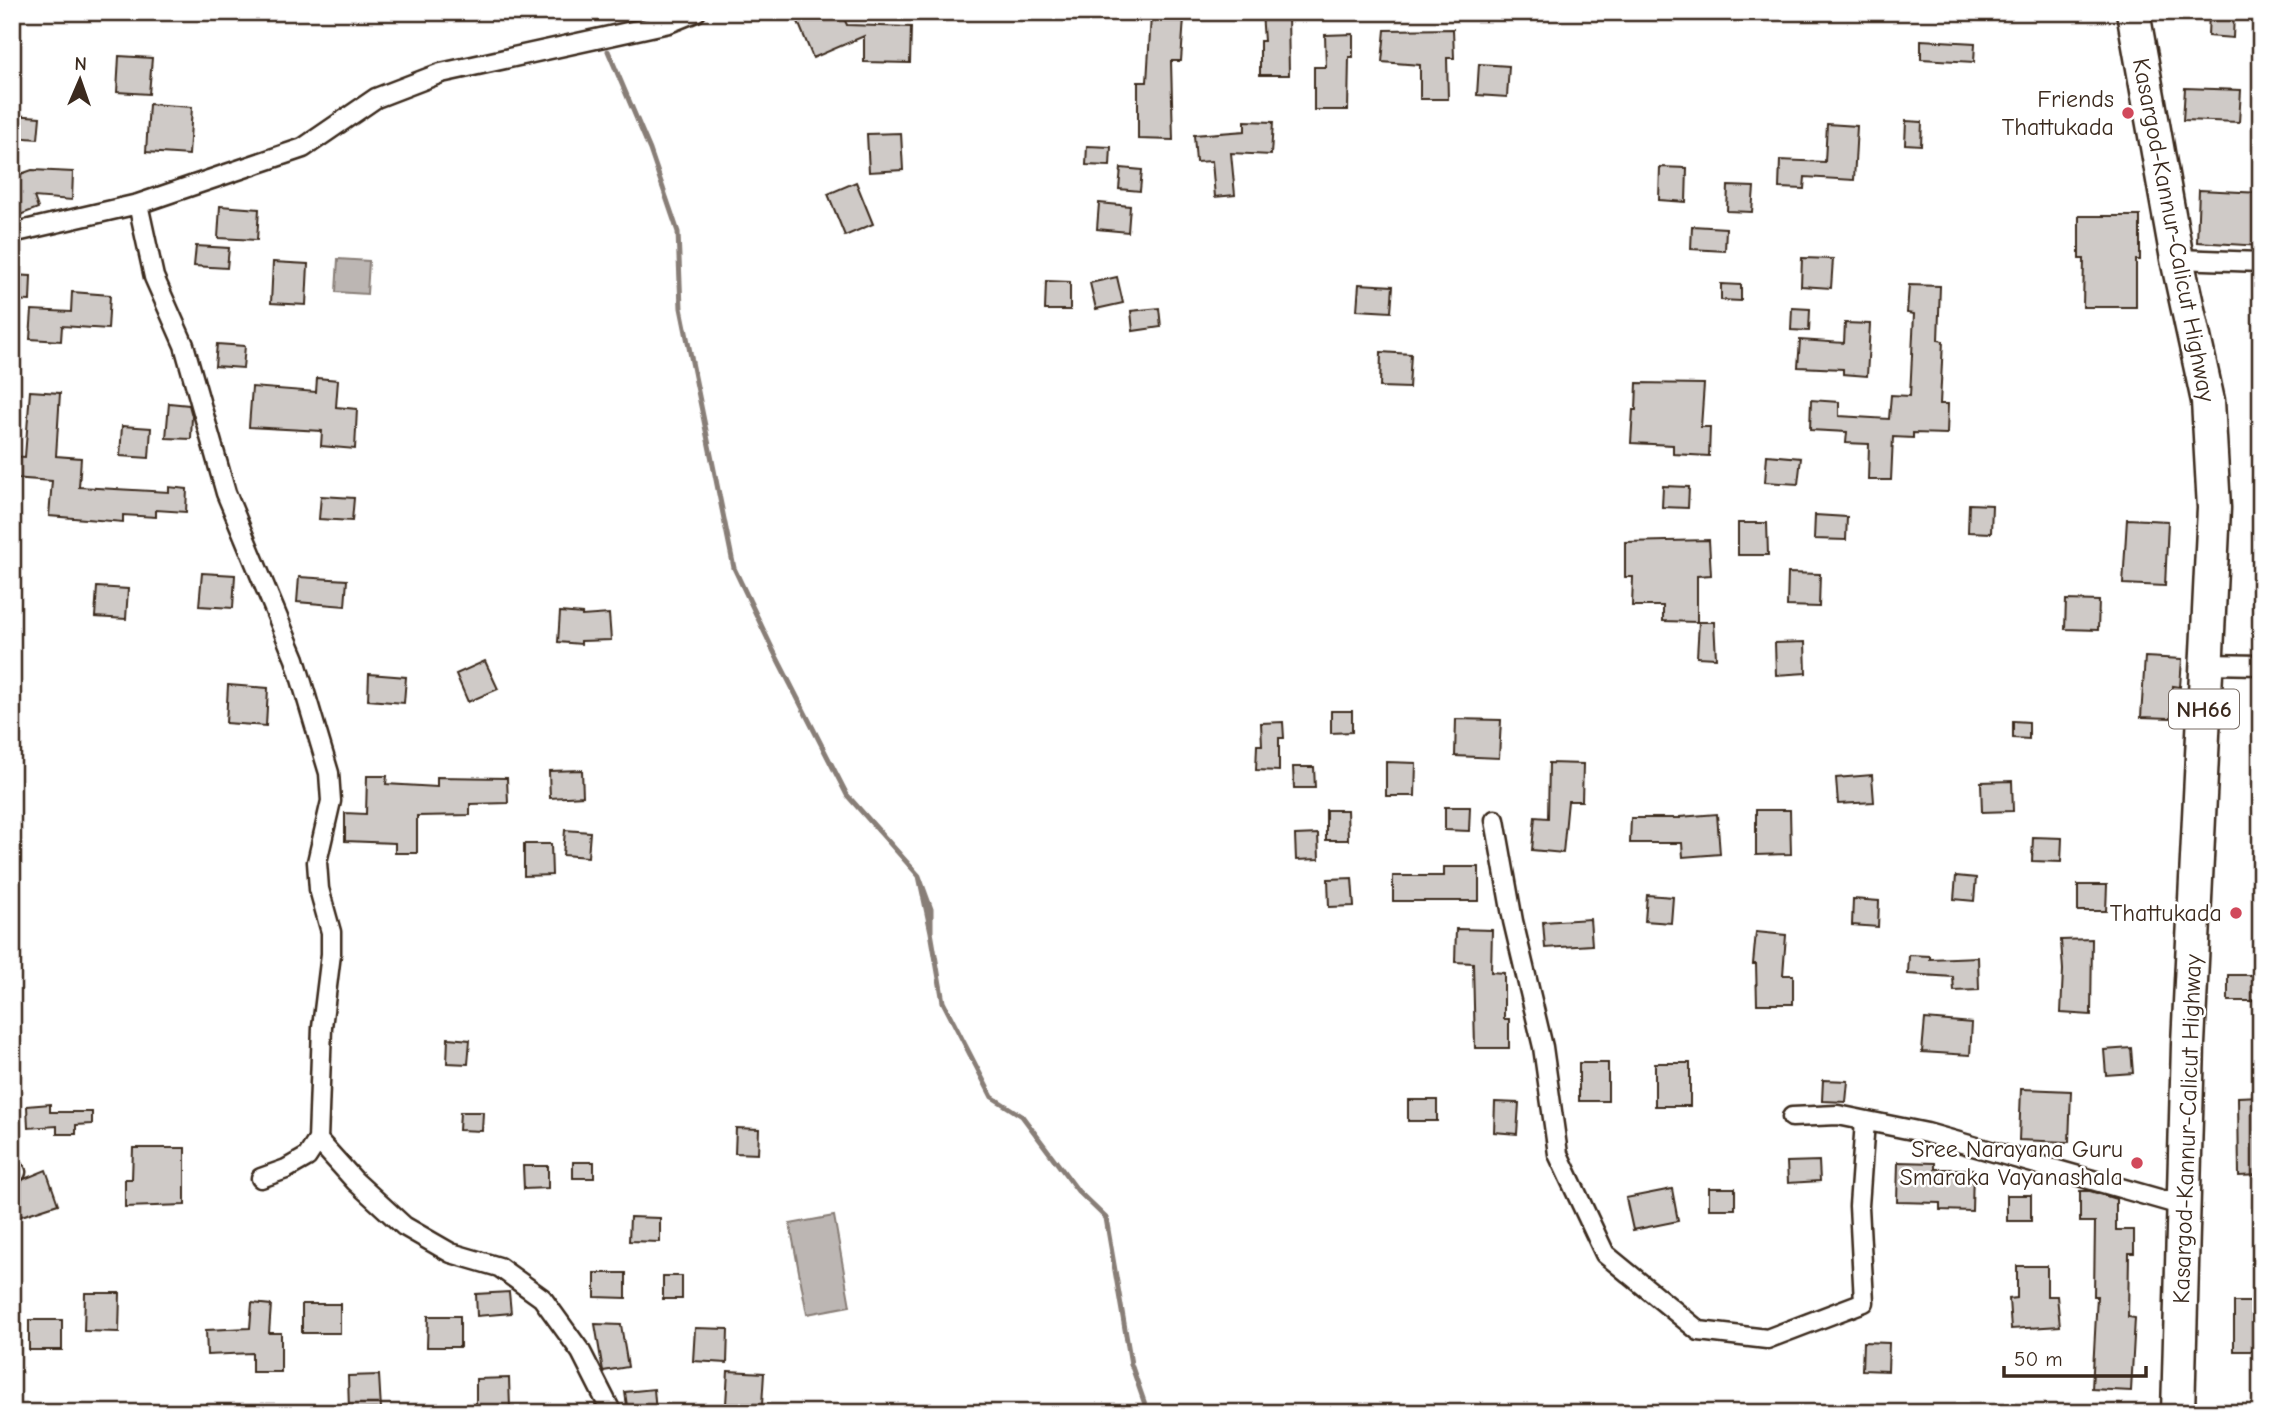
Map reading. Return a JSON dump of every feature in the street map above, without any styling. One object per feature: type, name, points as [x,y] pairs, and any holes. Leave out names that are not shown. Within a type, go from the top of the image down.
[{"type":"highway","name":"Kasargod-Kannur-Calicut Highway","points":[[2133,12],[2177,259],[2208,401],[2214,508],[2188,1031],[2178,1413]]},
{"type":"street","points":[[12,233],[138,204],[303,148],[376,98],[441,73],[669,23],[696,12]]},
{"type":"street","points":[[138,204],[154,276],[184,345],[226,493],[295,659],[329,773],[331,801],[317,862],[319,889],[331,933],[322,1027],[318,1140],[307,1157],[286,1169],[261,1178]]},
{"type":"street","points":[[2177,259],[2261,262]]},
{"type":"street","points":[[2207,664],[2261,665]]},
{"type":"street","points":[[1495,820],[1513,921],[1543,1047],[1558,1154],[1605,1254],[1699,1331],[1767,1339],[1864,1302],[1859,1206],[1865,1121]]},
{"type":"street","points":[[1792,1117],[1838,1115],[1927,1133],[2184,1206]]},
{"type":"street","points":[[318,1140],[355,1181],[404,1226],[451,1253],[499,1267],[542,1298],[581,1352],[612,1413]]},
{"type":"shaded area","points":[[338,259],[369,261],[367,294],[336,292]]},
{"type":"shaded area","points":[[834,1216],[850,1306],[807,1314],[790,1224]]},
{"type":"building","points":[[794,12],[841,12],[847,25],[911,27],[910,63],[864,62],[864,36],[813,58]]},
{"type":"building","points":[[1262,12],[1288,12],[1289,75],[1260,75],[1260,41],[1264,41]]},
{"type":"building","points":[[2209,12],[2234,12],[2233,38],[2208,36]]},
{"type":"building","points":[[1151,16],[1184,18],[1181,61],[1171,61],[1173,140],[1138,139],[1138,82],[1147,82]]},
{"type":"building","points":[[1453,29],[1454,58],[1447,58],[1448,99],[1420,99],[1420,65],[1382,62],[1385,30]]},
{"type":"building","points":[[1353,34],[1353,57],[1349,57],[1348,110],[1314,110],[1314,67],[1326,67],[1325,35]]},
{"type":"building","points":[[1921,40],[1975,43],[1974,62],[1921,59]]},
{"type":"building","points":[[119,56],[152,58],[149,94],[117,92]]},
{"type":"building","points":[[1479,64],[1509,66],[1507,97],[1477,95]]},
{"type":"building","points":[[2185,88],[2241,90],[2239,122],[2183,120]]},
{"type":"building","points":[[149,104],[192,107],[189,155],[146,152]]},
{"type":"building","points":[[12,115],[40,117],[38,139],[12,137]]},
{"type":"building","points":[[1245,121],[1273,122],[1271,155],[1231,153],[1235,195],[1215,197],[1212,161],[1196,162],[1194,135],[1245,131]]},
{"type":"building","points":[[1906,121],[1922,122],[1921,145],[1905,144]]},
{"type":"building","points":[[1827,124],[1857,126],[1854,180],[1805,177],[1804,189],[1779,188],[1780,160],[1825,162]]},
{"type":"building","points":[[901,133],[903,170],[869,172],[867,134]]},
{"type":"building","points":[[1087,146],[1111,147],[1110,166],[1086,165]]},
{"type":"building","points":[[1660,167],[1687,168],[1686,202],[1659,200]]},
{"type":"building","points":[[1121,168],[1142,170],[1140,191],[1119,189]]},
{"type":"building","points":[[32,170],[73,172],[72,200],[34,197],[38,208],[12,218],[12,177]]},
{"type":"building","points":[[856,182],[873,224],[845,236],[828,194]]},
{"type":"building","points":[[1728,186],[1754,187],[1752,212],[1727,211]]},
{"type":"building","points":[[2199,190],[2261,193],[2261,246],[2197,242]]},
{"type":"building","points":[[1099,203],[1130,206],[1128,232],[1097,229]]},
{"type":"building","points":[[220,206],[259,209],[257,240],[218,238]]},
{"type":"building","points":[[2079,216],[2140,216],[2136,307],[2083,307],[2084,259],[2079,259]]},
{"type":"building","points":[[1692,226],[1726,228],[1725,251],[1691,249]]},
{"type":"building","points":[[196,246],[229,248],[227,268],[194,266]]},
{"type":"building","points":[[1802,258],[1833,259],[1831,288],[1801,286]]},
{"type":"building","points":[[273,262],[308,264],[306,305],[271,303]]},
{"type":"building","points":[[12,275],[31,276],[30,301],[12,300]]},
{"type":"building","points":[[1117,277],[1123,303],[1096,309],[1090,283]]},
{"type":"building","points":[[1046,281],[1070,282],[1070,310],[1045,310]]},
{"type":"building","points":[[1359,284],[1393,286],[1391,312],[1357,310]]},
{"type":"building","points":[[1721,284],[1741,285],[1741,301],[1721,300]]},
{"type":"building","points":[[1909,285],[1940,286],[1938,340],[1943,341],[1940,404],[1948,404],[1947,434],[1913,433],[1913,438],[1893,437],[1891,480],[1868,480],[1869,444],[1846,443],[1847,432],[1810,430],[1811,400],[1839,402],[1839,416],[1889,419],[1891,395],[1910,396],[1914,314],[1907,313]]},
{"type":"building","points":[[72,292],[110,295],[108,329],[62,326],[61,341],[30,339],[32,310],[71,312]]},
{"type":"building","points":[[1159,308],[1161,327],[1133,331],[1131,311]]},
{"type":"building","points":[[1792,308],[1810,309],[1809,331],[1791,330]]},
{"type":"building","points":[[1845,323],[1870,324],[1867,376],[1843,374],[1843,369],[1798,367],[1800,340],[1844,343]]},
{"type":"building","points":[[217,344],[245,346],[243,368],[215,366]]},
{"type":"building","points":[[1381,352],[1411,354],[1409,388],[1380,387]]},
{"type":"building","points":[[317,378],[338,380],[336,407],[357,409],[355,449],[321,446],[322,431],[249,427],[252,387],[316,392]]},
{"type":"building","points":[[1637,383],[1704,384],[1701,427],[1710,427],[1709,456],[1673,454],[1673,445],[1631,443]]},
{"type":"building","points":[[30,391],[60,393],[56,456],[81,458],[79,487],[169,492],[169,487],[187,489],[186,512],[156,510],[156,517],[123,515],[123,522],[49,516],[52,481],[12,478],[12,456],[25,457]]},
{"type":"building","points":[[169,403],[189,405],[192,416],[191,439],[166,438]]},
{"type":"building","points":[[122,426],[151,428],[149,458],[120,456]]},
{"type":"building","points":[[1767,455],[1801,458],[1798,484],[1765,482]]},
{"type":"building","points":[[1663,486],[1689,487],[1688,508],[1662,507]]},
{"type":"building","points":[[321,496],[354,498],[352,521],[319,519]]},
{"type":"building","points":[[1969,504],[1992,505],[1991,533],[1968,532]]},
{"type":"building","points":[[1815,515],[1847,517],[1846,540],[1814,539]]},
{"type":"building","points":[[2127,519],[2168,521],[2165,586],[2123,584]]},
{"type":"building","points":[[1738,523],[1767,523],[1768,555],[1738,555]]},
{"type":"building","points":[[1709,540],[1711,575],[1697,576],[1697,622],[1663,621],[1663,606],[1632,606],[1633,577],[1625,577],[1625,542]]},
{"type":"building","points":[[202,573],[235,575],[233,608],[199,606]]},
{"type":"building","points":[[1788,573],[1820,574],[1819,607],[1787,606]]},
{"type":"building","points":[[299,577],[347,580],[345,606],[297,602]]},
{"type":"building","points":[[97,587],[128,589],[126,619],[95,617]]},
{"type":"building","points":[[2066,600],[2099,601],[2098,630],[2065,629]]},
{"type":"building","points":[[560,612],[582,616],[609,614],[611,640],[581,641],[581,644],[558,642]]},
{"type":"building","points":[[1699,622],[1714,622],[1716,658],[1697,657]]},
{"type":"building","points":[[1805,642],[1806,673],[1776,675],[1775,643]]},
{"type":"building","points":[[2145,657],[2182,659],[2180,687],[2173,686],[2171,718],[2141,717]]},
{"type":"building","points":[[485,661],[498,689],[468,702],[456,674]]},
{"type":"building","points":[[369,674],[406,677],[404,703],[368,700]]},
{"type":"building","points":[[228,685],[268,688],[266,726],[226,723]]},
{"type":"building","points":[[1331,711],[1352,711],[1352,732],[1331,733]]},
{"type":"building","points":[[1456,719],[1501,720],[1499,758],[1455,756]]},
{"type":"building","points":[[2013,721],[2029,722],[2029,739],[2013,738]]},
{"type":"building","points":[[1283,722],[1284,738],[1279,738],[1279,771],[1256,770],[1257,745],[1262,745],[1261,723]]},
{"type":"building","points":[[1386,762],[1416,763],[1415,796],[1386,796]]},
{"type":"building","points":[[1549,763],[1583,764],[1582,801],[1568,801],[1563,853],[1532,850],[1535,817],[1548,818]]},
{"type":"building","points":[[1293,767],[1314,767],[1315,788],[1294,788]]},
{"type":"building","points":[[582,770],[583,796],[550,798],[549,771]]},
{"type":"building","points":[[1872,775],[1874,802],[1838,804],[1836,778]]},
{"type":"building","points":[[367,776],[387,776],[386,784],[437,787],[437,777],[507,778],[508,803],[470,804],[470,815],[417,816],[417,853],[395,853],[395,843],[345,841],[345,813],[366,814]]},
{"type":"building","points":[[2012,781],[2013,811],[1982,812],[1981,782]]},
{"type":"building","points":[[1445,807],[1470,807],[1469,831],[1445,830]]},
{"type":"building","points":[[1326,810],[1347,810],[1348,840],[1326,840]]},
{"type":"building","points":[[1756,810],[1790,810],[1791,854],[1756,855]]},
{"type":"building","points":[[1717,814],[1720,854],[1683,857],[1682,843],[1630,843],[1631,818],[1680,818]]},
{"type":"building","points":[[565,830],[590,832],[588,857],[563,855]]},
{"type":"building","points":[[1318,834],[1319,859],[1296,860],[1295,835]]},
{"type":"building","points":[[2033,837],[2062,838],[2061,862],[2032,861]]},
{"type":"building","points":[[524,844],[551,844],[552,875],[524,876]]},
{"type":"building","points":[[1444,867],[1479,867],[1479,901],[1393,901],[1393,876],[1444,876]]},
{"type":"building","points":[[1956,876],[1976,878],[1974,901],[1954,899]]},
{"type":"building","points":[[1352,878],[1354,906],[1329,907],[1328,879]]},
{"type":"building","points":[[2078,885],[2107,885],[2106,911],[2078,911]]},
{"type":"building","points":[[1647,895],[1673,897],[1671,923],[1645,921]]},
{"type":"building","points":[[1853,899],[1879,901],[1878,927],[1852,925]]},
{"type":"building","points":[[1590,919],[1592,945],[1545,948],[1543,922]]},
{"type":"building","points":[[1456,929],[1492,930],[1491,972],[1504,973],[1504,1019],[1509,1019],[1509,1048],[1475,1048],[1473,963],[1455,962]]},
{"type":"building","points":[[1756,932],[1786,935],[1783,975],[1793,975],[1793,1004],[1757,1004],[1756,964],[1753,964]]},
{"type":"building","points":[[2092,939],[2091,1015],[2061,1013],[2061,940]]},
{"type":"building","points":[[1909,955],[1930,956],[1930,959],[1978,957],[1979,990],[1954,991],[1953,977],[1908,974]]},
{"type":"building","points":[[2228,975],[2261,975],[2261,1001],[2228,1001]]},
{"type":"building","points":[[1925,1019],[1972,1023],[1970,1055],[1922,1052]]},
{"type":"building","points":[[448,1038],[470,1040],[468,1064],[447,1063]]},
{"type":"building","points":[[2131,1048],[2133,1073],[2106,1075],[2104,1050]]},
{"type":"building","points":[[1579,1063],[1608,1063],[1608,1101],[1579,1101]]},
{"type":"building","points":[[1655,1063],[1690,1063],[1690,1106],[1655,1106]]},
{"type":"building","points":[[1823,1080],[1848,1081],[1846,1102],[1822,1101]]},
{"type":"building","points":[[2021,1089],[2071,1091],[2069,1142],[2019,1140]]},
{"type":"building","points":[[2261,1096],[2261,1175],[2239,1176],[2238,1097]]},
{"type":"building","points":[[1408,1100],[1437,1100],[1437,1121],[1408,1121]]},
{"type":"building","points":[[1495,1102],[1519,1103],[1517,1134],[1494,1132]]},
{"type":"building","points":[[50,1104],[50,1112],[92,1112],[92,1124],[76,1125],[76,1134],[57,1134],[57,1126],[28,1128],[27,1106]]},
{"type":"building","points":[[460,1112],[483,1112],[482,1131],[459,1130]]},
{"type":"building","points":[[736,1128],[759,1129],[758,1154],[735,1153]]},
{"type":"building","points":[[133,1148],[185,1148],[185,1205],[125,1207],[125,1179],[132,1179]]},
{"type":"building","points":[[1819,1161],[1820,1181],[1788,1183],[1787,1162]]},
{"type":"building","points":[[573,1162],[594,1162],[594,1178],[573,1178]]},
{"type":"building","points":[[1898,1162],[1935,1163],[1935,1169],[1973,1169],[1972,1211],[1940,1210],[1940,1203],[1897,1202]]},
{"type":"building","points":[[523,1166],[548,1166],[548,1188],[524,1189]]},
{"type":"building","points":[[46,1170],[58,1204],[12,1219],[12,1184]]},
{"type":"building","points":[[1709,1188],[1735,1188],[1735,1209],[1709,1209]]},
{"type":"building","points":[[1672,1189],[1678,1221],[1633,1230],[1626,1198]]},
{"type":"building","points":[[2080,1191],[2090,1191],[2116,1199],[2116,1230],[2134,1230],[2134,1253],[2129,1253],[2128,1317],[2135,1318],[2131,1391],[2092,1389],[2097,1296],[2094,1296],[2095,1222],[2080,1222]]},
{"type":"building","points":[[2007,1195],[2031,1195],[2031,1221],[2007,1221]]},
{"type":"building","points":[[630,1217],[660,1218],[660,1242],[629,1241]]},
{"type":"building","points":[[2017,1266],[2047,1266],[2047,1296],[2057,1296],[2060,1326],[2011,1329],[2009,1299],[2017,1298]]},
{"type":"building","points":[[595,1273],[626,1273],[626,1298],[595,1297]]},
{"type":"building","points":[[663,1276],[682,1276],[682,1299],[663,1299]]},
{"type":"building","points":[[509,1292],[511,1313],[477,1316],[476,1294]]},
{"type":"building","points":[[85,1293],[120,1293],[119,1332],[84,1331]]},
{"type":"building","points":[[2234,1302],[2261,1302],[2261,1351],[2234,1351]]},
{"type":"building","points":[[252,1303],[271,1305],[269,1333],[281,1333],[281,1372],[252,1372],[252,1353],[207,1355],[206,1330],[250,1328]]},
{"type":"building","points":[[302,1304],[340,1304],[340,1333],[302,1333]]},
{"type":"building","points":[[428,1316],[460,1316],[460,1347],[427,1347]]},
{"type":"building","points":[[29,1320],[62,1320],[62,1350],[29,1350]]},
{"type":"building","points":[[595,1324],[621,1325],[628,1367],[603,1371]]},
{"type":"building","points":[[695,1328],[728,1329],[727,1363],[693,1361]]},
{"type":"building","points":[[1863,1342],[1889,1343],[1888,1371],[1862,1370]]},
{"type":"building","points":[[728,1371],[764,1373],[762,1405],[726,1404]]},
{"type":"building","points":[[379,1375],[381,1409],[349,1410],[348,1376]]},
{"type":"building","points":[[509,1378],[510,1408],[476,1408],[476,1379]]},
{"type":"building","points":[[654,1389],[656,1413],[628,1413],[625,1392]]},
{"type":"waterway","points":[[598,12],[599,18]]},
{"type":"waterway","points":[[608,51],[650,150],[678,232],[681,308],[734,568],[847,795],[919,876],[931,909],[931,932],[919,876]]},
{"type":"waterway","points":[[931,932],[943,1002],[992,1097],[1022,1116],[1078,1191],[1106,1218],[1131,1364],[1148,1413]]},
{"type":"place","name":"Friends Thattukada","points":[[2128,113]]},
{"type":"place","name":"Thattukada","points":[[2236,913]]},
{"type":"place","name":"Sree Narayana Guru Smaraka Vayanashala","points":[[2137,1163]]}]
